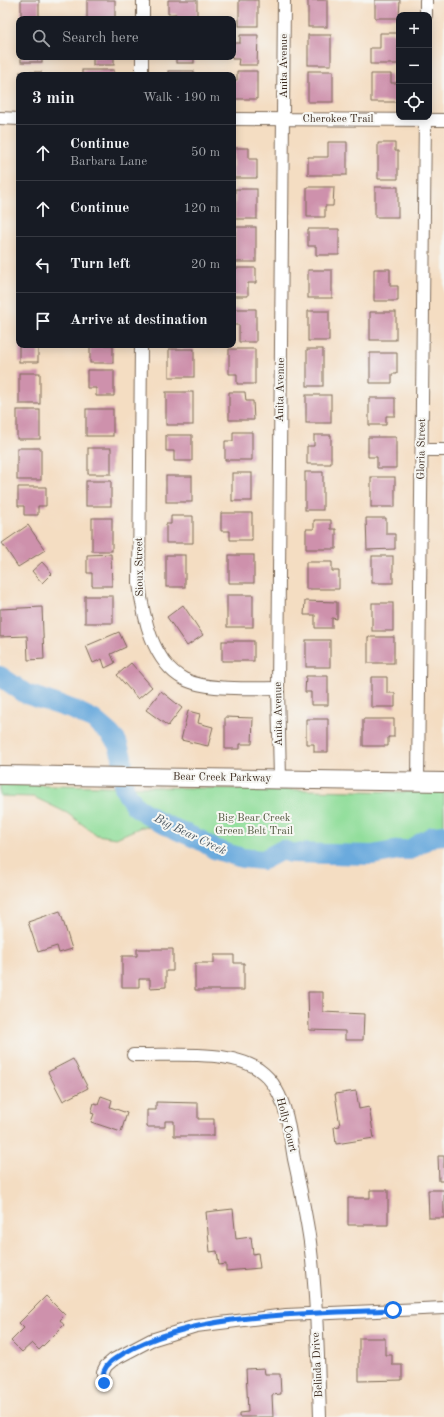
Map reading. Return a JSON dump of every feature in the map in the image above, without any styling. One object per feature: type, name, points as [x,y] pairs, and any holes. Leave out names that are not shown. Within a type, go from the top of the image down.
[{"type":"main road","name":"Bear Creek Parkway","points":[[0,774],[444,782]]},
{"type":"street","points":[[143,0],[143,16]]},
{"type":"street","name":"Anita Avenue","points":[[280,779],[278,688],[284,0]]},
{"type":"street","points":[[426,0],[426,12]]},
{"type":"street","points":[[142,60],[142,72]]},
{"type":"street","points":[[0,118],[16,119]]},
{"type":"street","name":"Cherokee Trail","points":[[236,119],[396,118]]},
{"type":"street","name":"Cherokee Trail","points":[[432,119],[444,120]]},
{"type":"street","name":"Gloria Street","points":[[418,782],[425,120]]},
{"type":"street","name":"Sioux Street","points":[[141,348],[139,583],[144,616],[165,663],[185,680],[222,687],[278,688]]},
{"type":"street","points":[[422,450],[444,450]]},
{"type":"street","name":"Holly Court","points":[[133,1055],[212,1056],[237,1060],[258,1069],[268,1077],[276,1088],[286,1114],[304,1202],[310,1243],[316,1314]]},
{"type":"street","points":[[104,1383],[103,1372],[106,1366],[113,1360],[151,1340],[212,1323],[286,1315],[444,1308]]},
{"type":"street","name":"Belinda Drive","points":[[316,1314],[320,1417]]},
{"type":"green space","name":"Big Bear Creek Green Belt Trail","points":[[0,784],[407,792],[444,791],[444,835],[432,836],[409,850],[372,855],[291,853],[282,850],[263,860],[242,858],[168,828],[141,827],[116,838],[97,835],[67,813],[34,797],[0,796]]},
{"type":"building","points":[[21,0],[39,0],[39,16],[21,16]]},
{"type":"building","points":[[87,0],[115,0],[115,16],[87,16]]},
{"type":"building","points":[[168,0],[197,0],[197,16],[176,16],[176,14],[168,14]]},
{"type":"building","points":[[239,0],[258,0],[258,26],[239,26]]},
{"type":"building","points":[[308,0],[327,0],[327,27],[308,27]]},
{"type":"building","points":[[375,0],[400,0],[399,12],[396,12],[396,18],[375,18]]},
{"type":"building","points":[[380,33],[396,33],[396,64],[370,64],[370,48],[380,48]]},
{"type":"building","points":[[240,35],[258,35],[257,65],[238,65],[239,59],[236,59],[236,43],[240,43]]},
{"type":"building","points":[[308,35],[331,35],[331,65],[308,65]]},
{"type":"building","points":[[21,60],[42,60],[42,62],[21,62]]},
{"type":"building","points":[[93,60],[114,60],[114,65],[93,65]]},
{"type":"building","points":[[176,60],[194,60],[194,63],[176,63]]},
{"type":"building","points":[[82,70],[114,70],[114,72],[82,72]]},
{"type":"building","points":[[168,71],[194,71],[194,72]]},
{"type":"building","points":[[237,71],[257,71],[257,99],[236,99]]},
{"type":"building","points":[[308,71],[333,71],[333,102],[308,102]]},
{"type":"building","points":[[371,74],[391,74],[391,83],[396,83],[396,102],[371,102]]},
{"type":"building","points":[[328,142],[347,142],[347,175],[308,175],[308,157],[328,157]]},
{"type":"building","points":[[378,143],[395,143],[395,151],[398,151],[398,179],[378,179]]},
{"type":"building","points":[[236,148],[249,148],[249,159],[257,159],[257,178],[236,178]]},
{"type":"building","points":[[307,187],[334,187],[333,206],[325,206],[325,217],[307,217]]},
{"type":"building","points":[[375,187],[398,187],[398,217],[375,217]]},
{"type":"building","points":[[236,189],[257,189],[257,219],[236,219]]},
{"type":"building","points":[[236,227],[256,227],[256,262],[236,262]]},
{"type":"building","points":[[308,229],[339,229],[339,255],[316,255],[316,246],[308,246]]},
{"type":"building","points":[[236,268],[256,268],[256,283],[248,283],[248,296],[236,296]]},
{"type":"building","points":[[374,269],[390,269],[390,286],[398,286],[398,301],[374,301]]},
{"type":"building","points":[[308,270],[332,270],[332,298],[308,298]]},
{"type":"building","points":[[236,309],[256,309],[256,342],[239,342],[239,325],[236,325]]},
{"type":"building","points":[[308,311],[329,311],[329,341],[308,341]]},
{"type":"building","points":[[370,312],[396,312],[396,340],[370,340]]},
{"type":"building","points":[[19,348],[38,348],[38,362],[19,362]]},
{"type":"building","points":[[90,348],[113,348],[113,363],[90,363]]},
{"type":"building","points":[[169,349],[194,349],[194,377],[169,377]]},
{"type":"building","points":[[229,349],[255,349],[255,384],[237,384],[237,374],[229,374]]},
{"type":"building","points":[[307,349],[323,349],[323,386],[307,386]]},
{"type":"building","points":[[370,353],[397,353],[397,374],[392,374],[392,383],[370,383]]},
{"type":"building","points":[[87,370],[114,370],[114,396],[96,396],[96,388],[87,388]]},
{"type":"building","points":[[19,373],[40,373],[40,404],[19,404]]},
{"type":"building","points":[[166,392],[193,392],[193,425],[166,425]]},
{"type":"building","points":[[229,392],[245,392],[246,401],[253,401],[254,420],[229,420]]},
{"type":"building","points":[[306,395],[331,395],[331,423],[306,423]]},
{"type":"building","points":[[369,398],[395,398],[395,416],[386,416],[386,425],[369,425]]},
{"type":"building","points":[[86,409],[113,409],[113,436],[86,436]]},
{"type":"building","points":[[17,410],[40,410],[40,439],[17,439]]},
{"type":"building","points":[[233,432],[252,432],[252,460],[225,460],[225,441],[233,441]]},
{"type":"building","points":[[166,435],[192,435],[192,461],[174,461],[174,451],[166,451]]},
{"type":"building","points":[[314,435],[331,435],[331,464],[307,464],[307,446],[314,446]]},
{"type":"building","points":[[368,437],[396,437],[396,468],[377,468],[377,457],[368,457]]},
{"type":"building","points":[[17,448],[41,448],[41,480],[17,480]]},
{"type":"building","points":[[88,448],[111,448],[111,474],[88,474]]},
{"type":"building","points":[[305,472],[323,472],[323,510],[305,510]]},
{"type":"building","points":[[232,473],[252,473],[252,501],[232,501]]},
{"type":"building","points":[[166,476],[192,476],[192,502],[166,502]]},
{"type":"building","points":[[371,477],[395,477],[395,507],[371,507]]},
{"type":"building","points":[[86,481],[111,481],[111,506],[86,506]]},
{"type":"building","points":[[18,487],[46,487],[46,506],[38,506],[38,515],[24,515],[24,506],[18,506]]},
{"type":"building","points":[[221,513],[252,513],[252,540],[230,540],[230,531],[221,531]]},
{"type":"building","points":[[171,516],[193,516],[193,543],[166,543],[166,524],[171,524]]},
{"type":"building","points":[[92,518],[112,518],[112,551],[92,551]]},
{"type":"building","points":[[366,518],[386,518],[386,534],[395,534],[395,549],[367,550]]},
{"type":"building","points":[[314,520],[331,520],[331,529],[336,529],[336,549],[306,549],[306,529],[314,529]]},
{"type":"building","points":[[28,525],[45,550],[18,567],[2,543]]},
{"type":"building","points":[[111,554],[112,586],[92,586],[92,573],[87,573],[87,555]]},
{"type":"building","points":[[166,555],[185,555],[185,587],[166,587]]},
{"type":"building","points":[[229,555],[254,555],[254,583],[229,583]]},
{"type":"building","points":[[372,556],[393,556],[393,583],[372,583]]},
{"type":"building","points":[[42,562],[52,573],[42,583],[32,571]]},
{"type":"building","points":[[306,562],[332,562],[332,571],[339,571],[339,589],[306,589]]},
{"type":"building","points":[[227,595],[253,595],[253,627],[227,627]]},
{"type":"building","points":[[85,596],[113,596],[113,623],[85,623]]},
{"type":"building","points":[[305,601],[337,602],[337,619],[332,618],[332,628],[315,628],[315,615],[304,615]]},
{"type":"building","points":[[372,603],[393,603],[393,631],[372,631]]},
{"type":"building","points":[[183,605],[203,635],[187,646],[167,617]]},
{"type":"building","points":[[42,607],[44,659],[28,660],[27,636],[0,637],[0,609]]},
{"type":"building","points":[[119,632],[126,647],[111,654],[115,663],[105,668],[102,659],[93,663],[86,646]]},
{"type":"building","points":[[368,637],[394,637],[394,663],[368,663]]},
{"type":"building","points":[[306,640],[330,640],[330,667],[306,667]]},
{"type":"building","points":[[222,641],[254,641],[254,661],[222,661]]},
{"type":"building","points":[[131,663],[152,687],[138,699],[117,675]]},
{"type":"building","points":[[306,676],[328,676],[328,705],[311,705],[311,692],[305,692]]},
{"type":"building","points":[[371,677],[387,677],[387,693],[395,693],[395,707],[371,707]]},
{"type":"building","points":[[161,691],[182,708],[168,726],[146,710]]},
{"type":"building","points":[[188,711],[200,714],[198,723],[213,727],[208,746],[181,740]]},
{"type":"building","points":[[225,717],[253,718],[252,744],[240,744],[240,749],[225,749]]},
{"type":"building","points":[[306,719],[328,719],[328,752],[314,752],[314,744],[306,744]]},
{"type":"building","points":[[363,719],[394,719],[394,737],[388,737],[388,746],[363,746]]},
{"type":"building","points":[[60,911],[72,949],[59,953],[57,946],[38,952],[28,922]]},
{"type":"building","points":[[137,949],[173,949],[173,971],[166,971],[166,987],[150,988],[150,979],[139,979],[139,987],[122,987],[122,956],[137,956]]},
{"type":"building","points":[[214,955],[234,955],[234,963],[244,963],[244,990],[195,990],[195,963],[214,963]]},
{"type":"building","points":[[308,992],[323,992],[323,1012],[364,1014],[363,1040],[345,1040],[345,1031],[309,1030]]},
{"type":"building","points":[[73,1059],[88,1088],[63,1101],[48,1072]]},
{"type":"building","points":[[356,1091],[359,1109],[369,1107],[374,1138],[336,1144],[334,1127],[340,1126],[335,1094]]},
{"type":"building","points":[[101,1096],[112,1100],[110,1107],[127,1113],[121,1132],[91,1122],[94,1114],[91,1113],[94,1103],[98,1104]]},
{"type":"building","points":[[156,1102],[198,1103],[198,1119],[214,1119],[214,1136],[174,1136],[174,1121],[165,1121],[165,1127],[147,1127],[147,1110],[156,1110]]},
{"type":"building","points":[[438,1156],[444,1156],[444,1181],[439,1181]]},
{"type":"building","points":[[370,1190],[388,1190],[388,1225],[348,1225],[348,1198],[370,1198]]},
{"type":"building","points":[[428,1190],[444,1190],[444,1218],[429,1218]]},
{"type":"building","points":[[233,1209],[236,1239],[251,1237],[253,1254],[258,1253],[260,1268],[226,1271],[226,1264],[219,1265],[217,1251],[210,1252],[206,1212]]},
{"type":"building","points":[[46,1296],[65,1315],[60,1320],[64,1325],[39,1350],[32,1343],[22,1352],[11,1341],[24,1328],[19,1323]]},
{"type":"building","points":[[359,1338],[385,1338],[385,1355],[392,1355],[392,1365],[402,1365],[402,1380],[359,1381]]},
{"type":"building","points":[[264,1368],[265,1374],[280,1374],[281,1394],[272,1395],[273,1417],[239,1417],[239,1413],[248,1412],[246,1369]]},
{"type":"waterway","name":"Big Bear Creek","points":[[0,676],[26,694],[74,710],[94,720],[117,742],[122,757],[124,787],[135,806],[157,821],[202,841],[214,849],[242,858],[263,860],[282,850],[291,853],[372,855],[399,850],[409,850],[433,836],[444,835]]},
{"type":"route","points":[[104,1383],[103,1372],[106,1366],[129,1350],[151,1340],[196,1326],[233,1320],[286,1315],[393,1310]]}]
